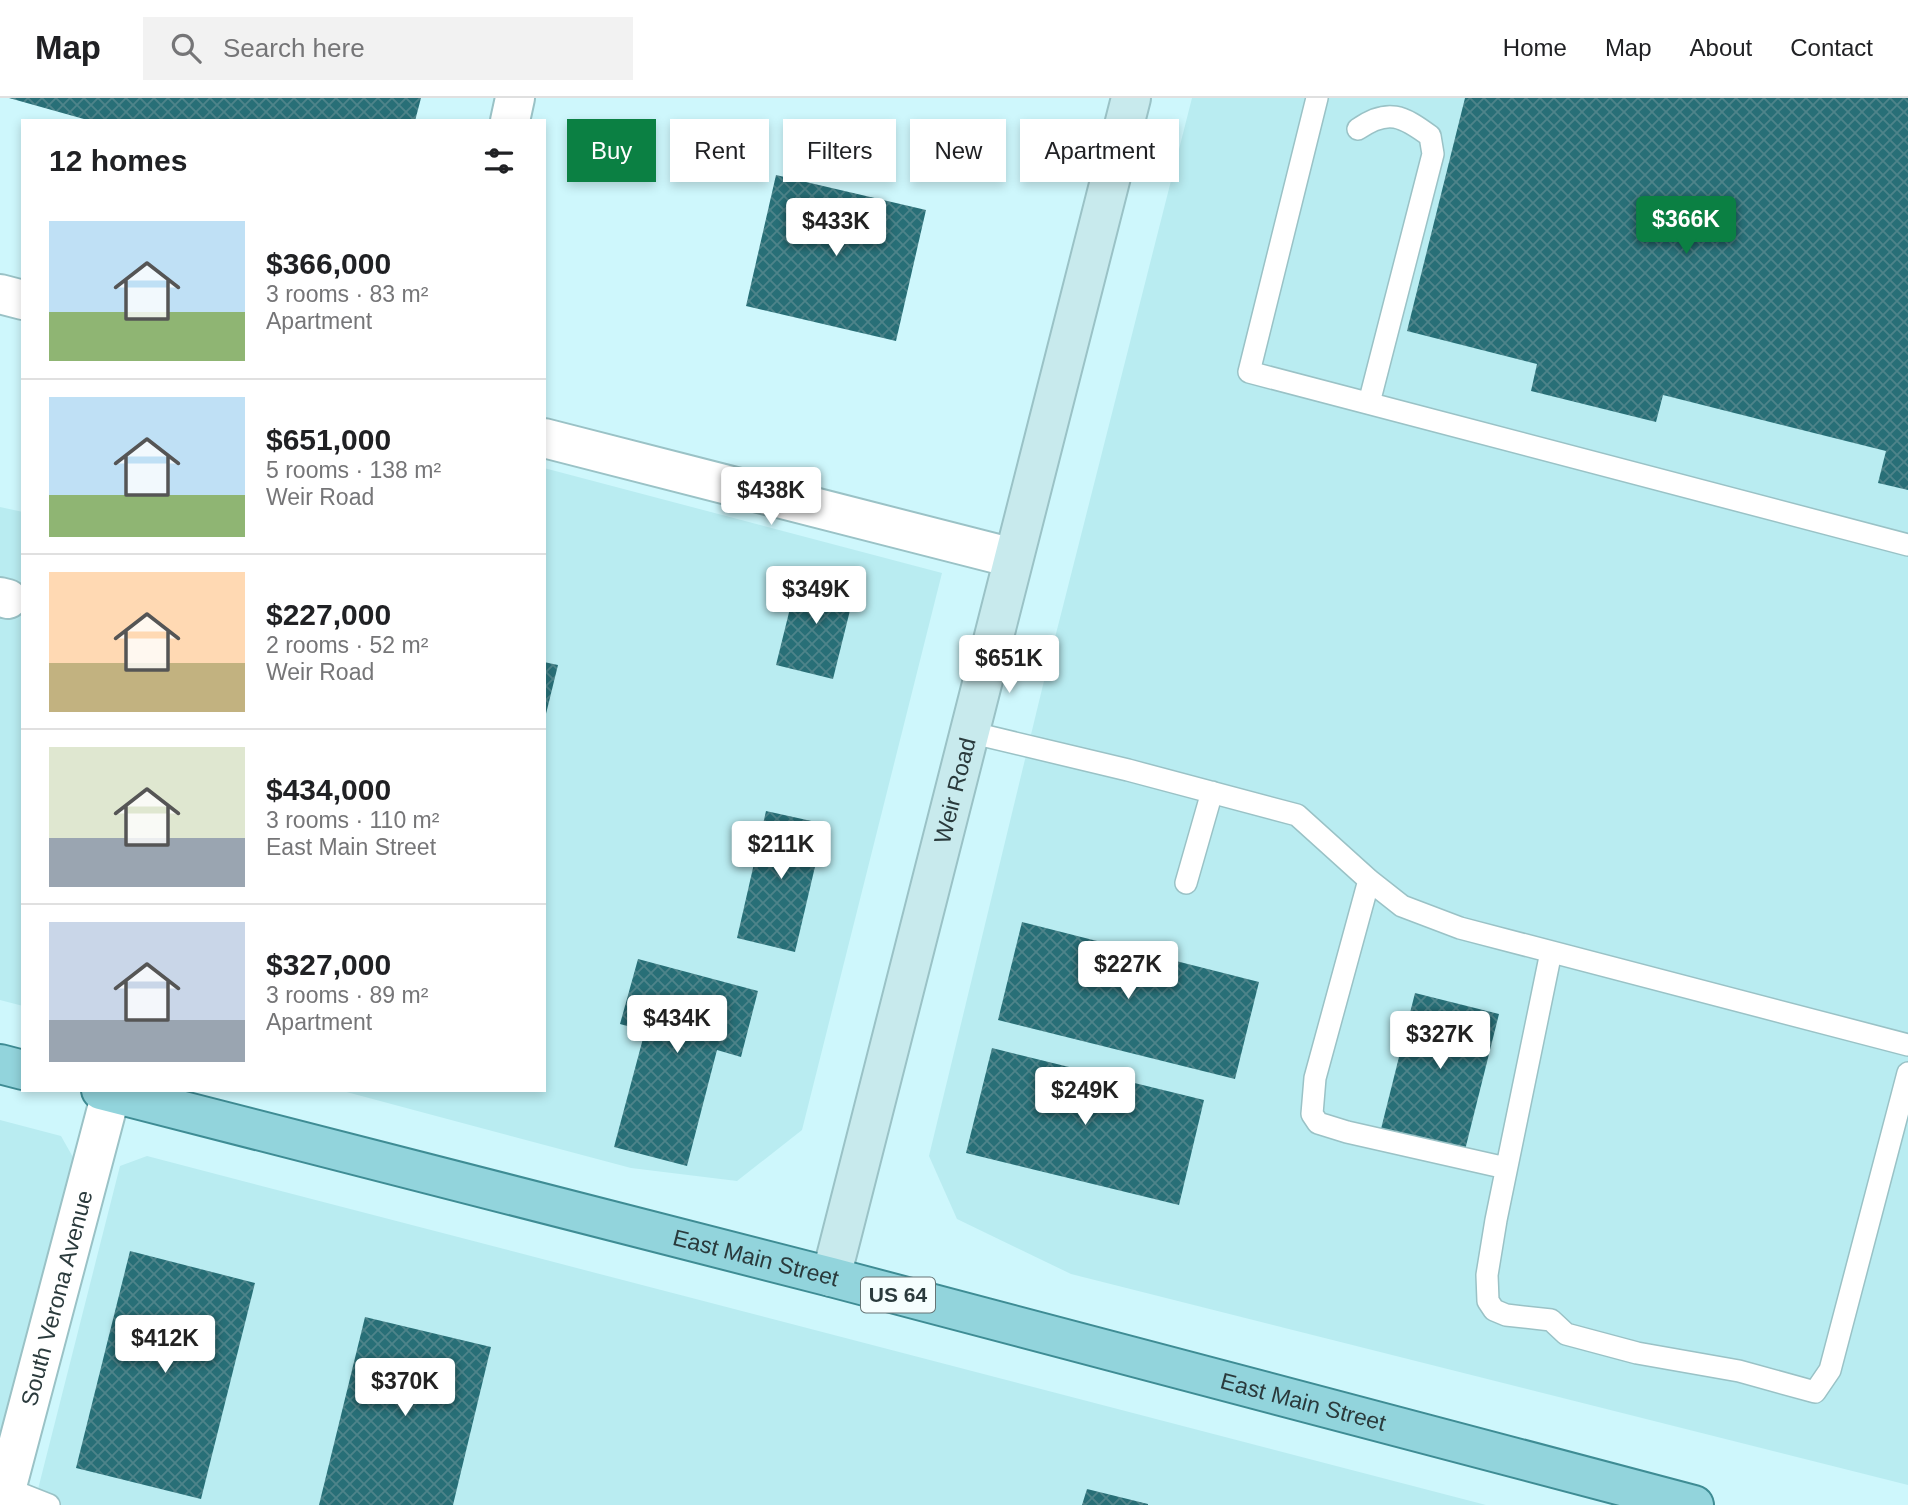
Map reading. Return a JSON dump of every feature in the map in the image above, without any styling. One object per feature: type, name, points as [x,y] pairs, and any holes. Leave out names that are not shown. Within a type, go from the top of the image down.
[{"type":"main road","name":"Weir Road","points":[[831,1278],[1131,98]]},
{"type":"main road","points":[[0,1065],[21,1070]]},
{"type":"main road","name":"East Main Street","points":[[106,1092],[831,1278],[1694,1505]]},
{"type":"street","points":[[510,119],[515,98]]},
{"type":"street","points":[[0,294],[21,299]]},
{"type":"street","points":[[546,439],[1013,558]]},
{"type":"street","name":"South Verona Avenue","points":[[4,1496],[106,1092]]},
{"type":"lane","points":[[1317,98],[1249,372],[1908,545]]},
{"type":"lane","points":[[1358,129],[1374,118],[1392,116],[1411,122],[1430,136],[1433,154],[1369,403]]},
{"type":"lane","points":[[969,732],[1297,815],[1402,906],[1460,928],[1908,1045]]},
{"type":"lane","points":[[1186,883],[1212,792]]},
{"type":"lane","points":[[1369,880],[1315,1078],[1312,1114],[1318,1123],[1347,1132],[1506,1168]]},
{"type":"lane","points":[[1550,952],[1487,1275],[1488,1301],[1494,1310],[1506,1315],[1551,1320],[1566,1335],[1637,1353],[1739,1371],[1815,1392],[1830,1370],[1908,1073]]},
{"type":"lane","points":[[4,1496],[49,1505]]},
{"type":"shaded area","points":[[1192,98],[1908,98],[1908,1485],[1071,1274],[957,1219],[929,1156],[1043,685],[1171,182],[1179,182],[1179,149]]},
{"type":"shaded area","points":[[546,469],[942,573],[802,1130],[737,1181],[631,1168],[346,1092],[546,1092]]},
{"type":"shaded area","points":[[0,507],[21,512],[21,1005],[0,1000]]},
{"type":"shaded area","points":[[0,1120],[61,1136],[74,1159],[0,1443]]},
{"type":"shaded area","points":[[147,1156],[1486,1505],[34,1505],[120,1166]]},
{"type":"building","points":[[9,98],[421,98],[416,119],[84,119]]},
{"type":"building","points":[[1465,98],[1908,98],[1908,490],[1878,483],[1886,451],[1663,395],[1656,422],[1531,391],[1537,364],[1407,331]]},
{"type":"building","points":[[776,175],[783,177],[783,182],[806,182],[926,210],[896,341],[746,306]]},
{"type":"building","points":[[799,572],[856,586],[833,679],[776,665]]},
{"type":"building","points":[[546,662],[558,665],[546,714]]},
{"type":"building","points":[[766,811],[825,824],[795,952],[737,938]]},
{"type":"building","points":[[1022,922],[1259,982],[1235,1079],[998,1020]]},
{"type":"building","points":[[638,959],[758,991],[741,1057],[717,1050],[687,1166],[614,1147],[645,1031],[620,1024]]},
{"type":"building","points":[[1415,993],[1499,1014],[1465,1150],[1381,1129]]},
{"type":"building","points":[[992,1048],[1204,1100],[1179,1205],[966,1153]]},
{"type":"building","points":[[130,1251],[255,1283],[201,1499],[76,1468]]},
{"type":"building","points":[[365,1317],[491,1347],[453,1505],[319,1505]]},
{"type":"building","points":[[1087,1489],[1148,1504],[1148,1505],[1082,1505]]}]
